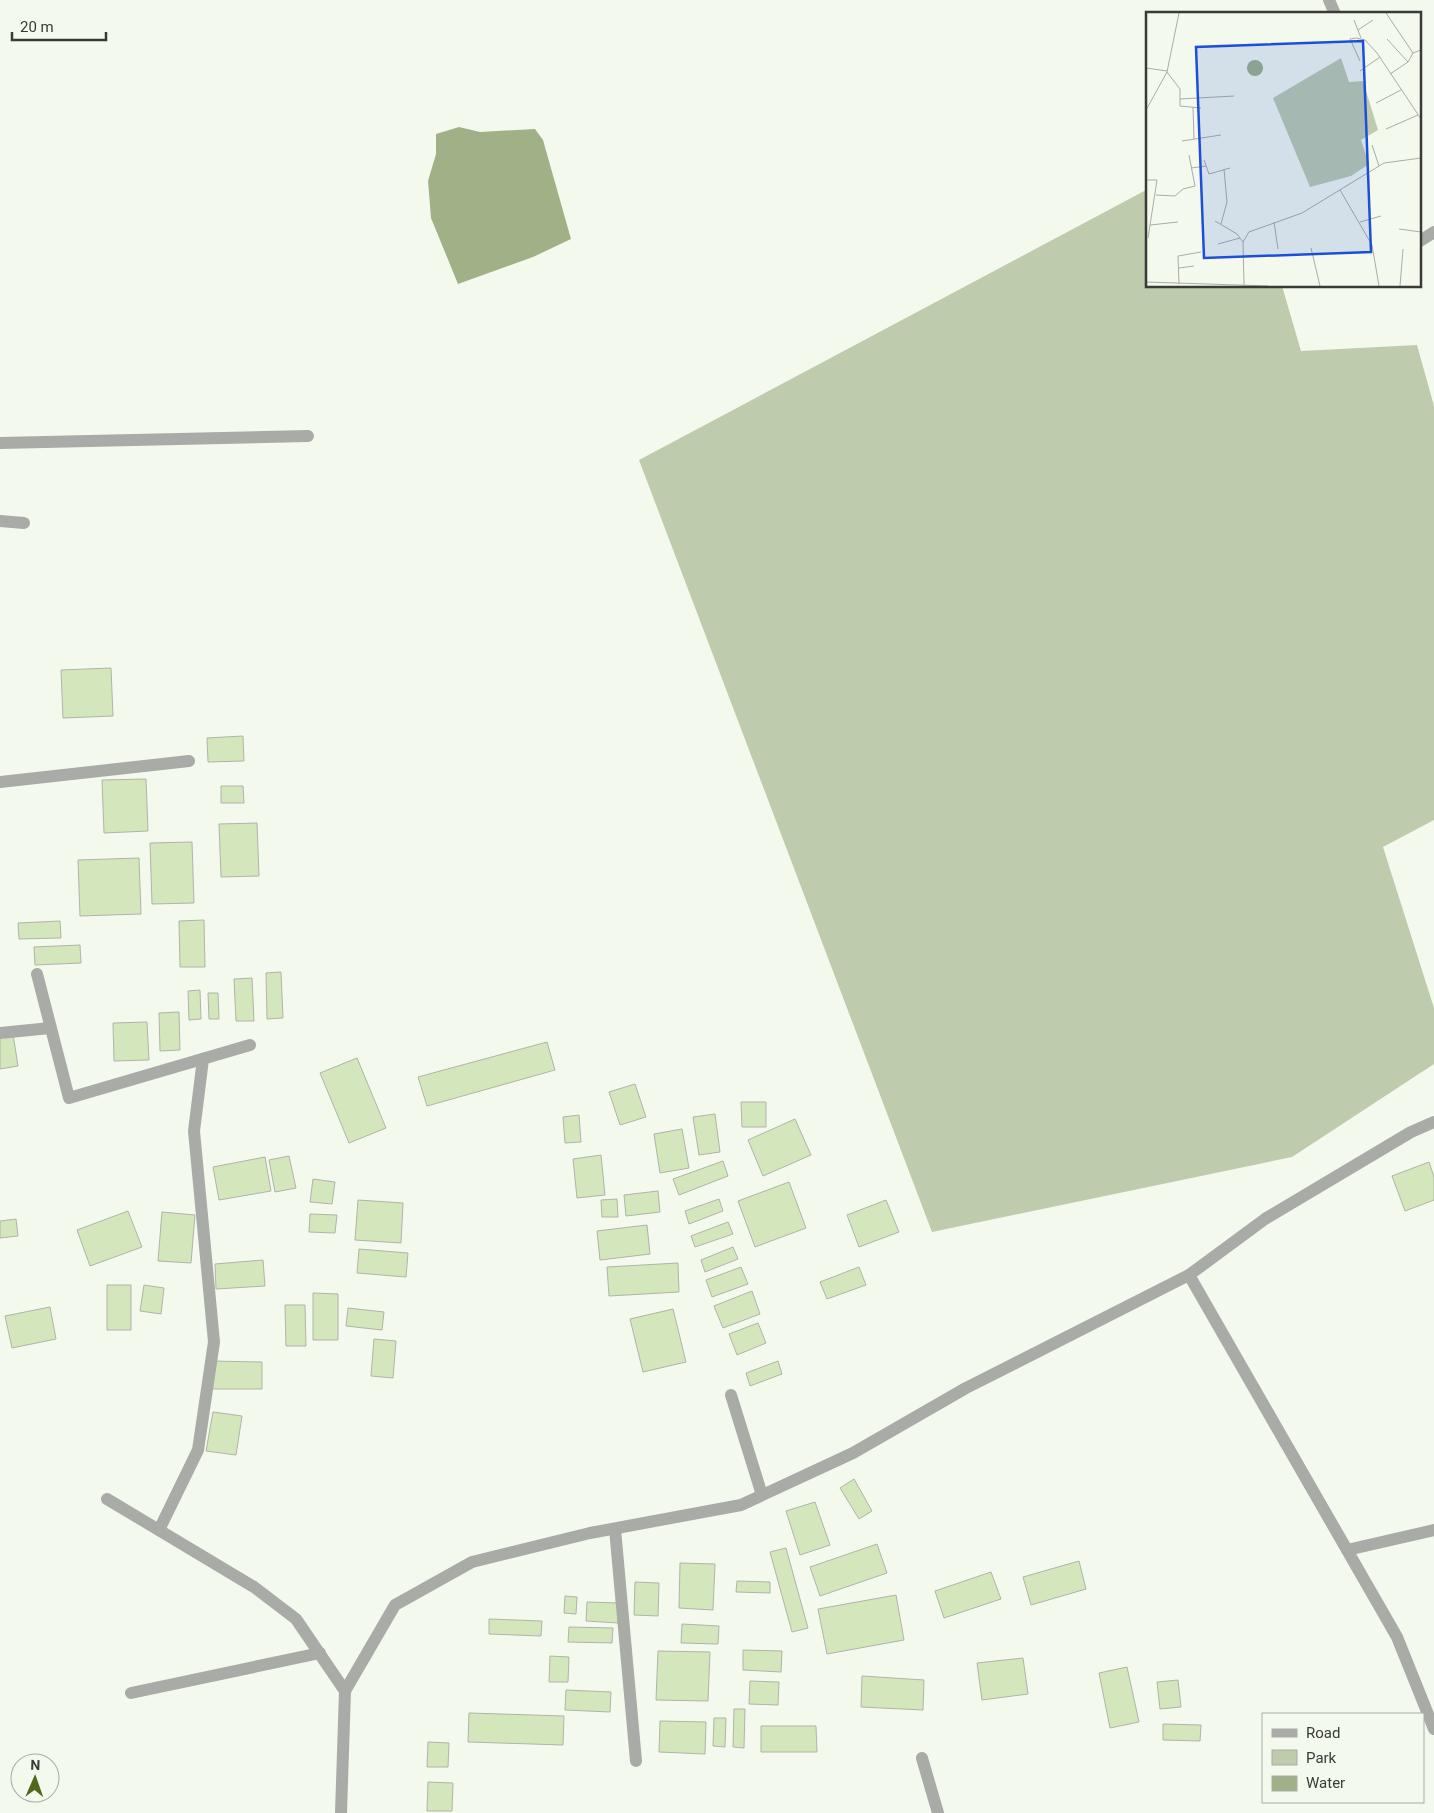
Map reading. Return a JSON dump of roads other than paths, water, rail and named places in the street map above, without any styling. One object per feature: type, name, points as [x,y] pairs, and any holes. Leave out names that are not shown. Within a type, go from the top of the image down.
[{"type":"street","points":[[1329,0],[1334,12]]},
{"type":"street","points":[[1422,240],[1434,232]]},
{"type":"street","points":[[0,443],[308,436]]},
{"type":"street","points":[[0,521],[24,523]]},
{"type":"street","points":[[0,782],[189,761]]},
{"type":"street","points":[[36,974],[68,1098],[250,1045]]},
{"type":"street","points":[[0,1033],[50,1028]]},
{"type":"street","points":[[159,1530],[198,1450],[214,1342],[194,1131],[203,1059]]},
{"type":"street","points":[[342,1813],[345,1691],[395,1605],[472,1562],[615,1529],[741,1505],[853,1453],[966,1388],[1190,1274],[1266,1219],[1411,1132],[1434,1122]]},
{"type":"street","points":[[1190,1274],[1398,1637],[1434,1729]]},
{"type":"street","points":[[731,1395],[762,1495]]},
{"type":"street","points":[[107,1499],[254,1587],[296,1619],[345,1691]]},
{"type":"street","points":[[615,1529],[636,1761]]},
{"type":"street","points":[[1347,1550],[1434,1530]]},
{"type":"street","points":[[131,1693],[320,1653]]},
{"type":"street","points":[[922,1758],[938,1813]]},
{"type":"water","points":[[459,127],[480,132],[535,129],[543,140],[571,239],[533,257],[458,284],[431,218],[428,181],[436,154],[436,134]]}]
